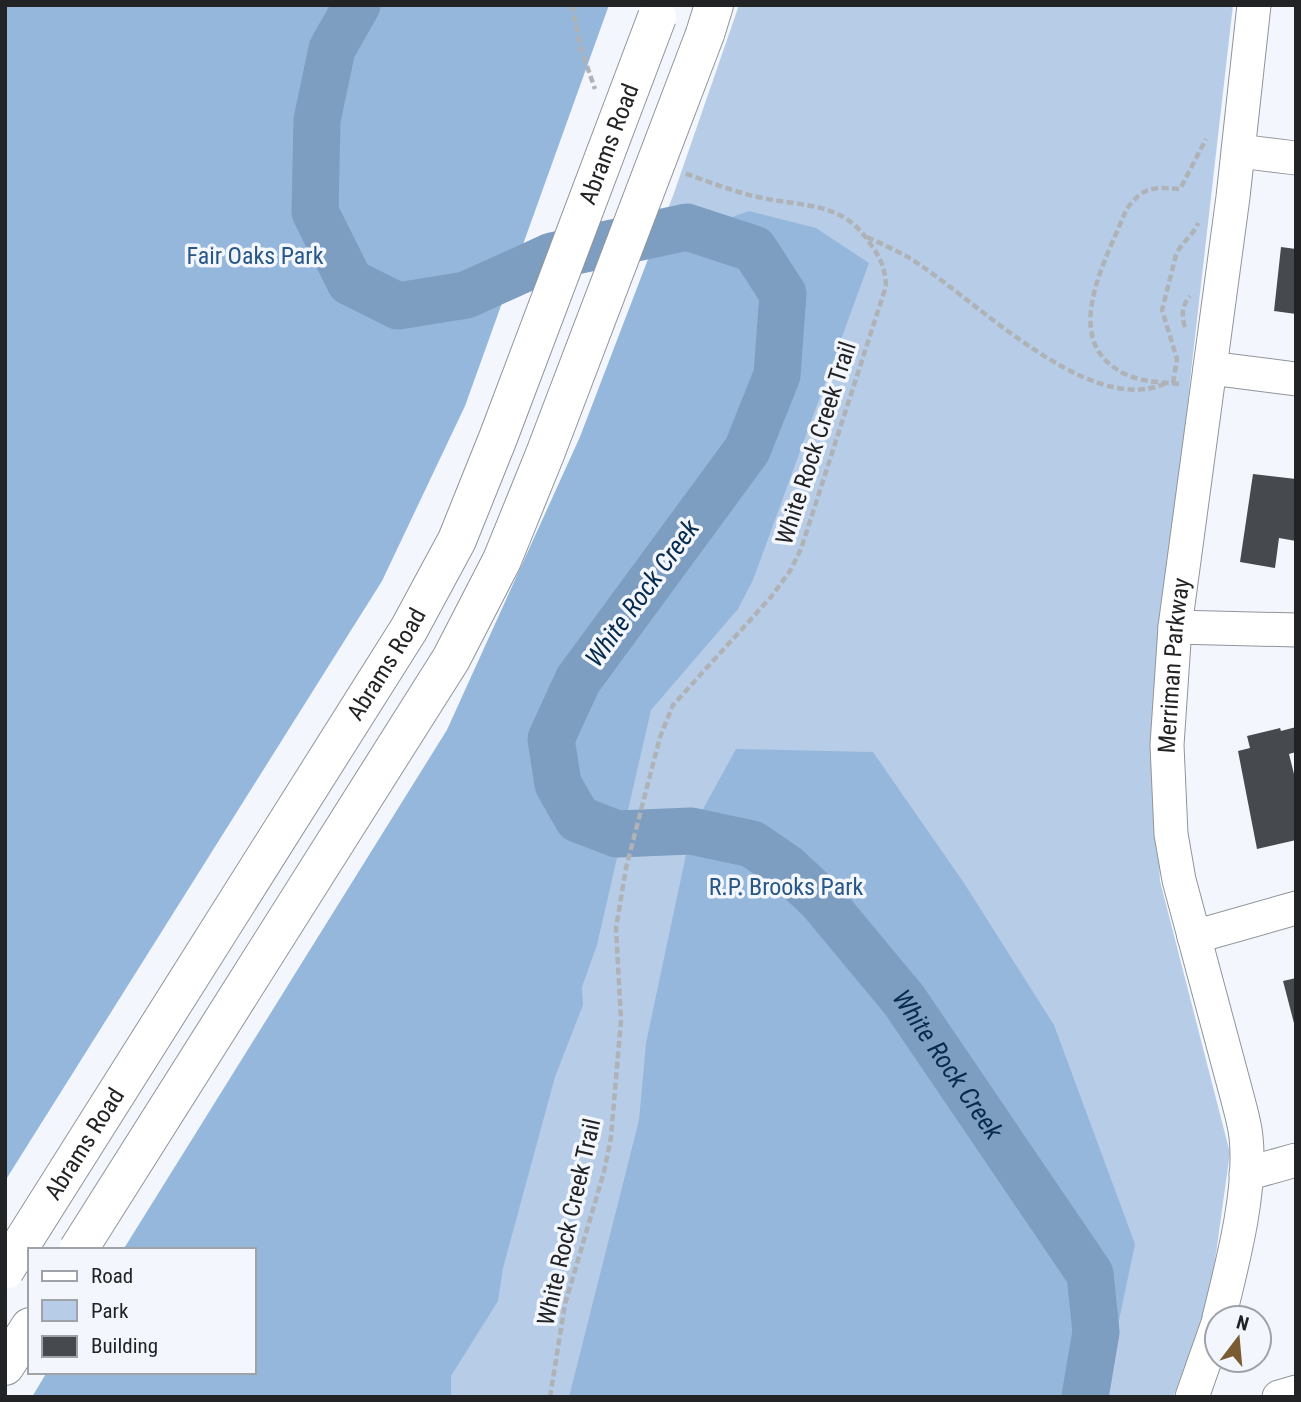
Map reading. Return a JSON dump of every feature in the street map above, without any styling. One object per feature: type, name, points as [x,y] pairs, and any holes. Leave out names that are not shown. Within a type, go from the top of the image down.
[{"type":"main road","name":"Abrams Road","points":[[5,1270],[409,629],[457,541],[659,11]]},
{"type":"main road","name":"Abrams Road","points":[[79,1248],[451,659],[502,560],[710,20]]},
{"type":"main road","points":[[5,1366],[28,1330]]},
{"type":"street","name":"Merriman Parkway","points":[[1222,1304],[1234,1257],[1246,1174],[1246,1137],[1194,937],[1171,834],[1167,745],[1175,627],[1210,368],[1223,150],[1254,5]]},
{"type":"street","points":[[1223,150],[1296,158]]},
{"type":"street","points":[[1210,368],[1296,379]]},
{"type":"street","points":[[1175,627],[1296,630]]},
{"type":"street","points":[[1194,937],[1296,908]]},
{"type":"street","points":[[1246,1174],[1296,1160]]},
{"type":"street","points":[[1192,1397],[1203,1365]]},
{"type":"street","points":[[1279,1397],[1296,1392]]},
{"type":"path","points":[[572,5],[581,49],[599,101]]},
{"type":"path","points":[[1152,381],[1126,374],[1110,364],[1099,352],[1092,337],[1089,318],[1091,301],[1126,209],[1135,197],[1149,189],[1181,189],[1206,139],[1223,150]]},
{"type":"path","name":"White Rock Creek Trail","points":[[550,1397],[565,1304],[604,1172],[611,1137],[621,1020],[616,928],[626,868],[652,764],[673,705],[771,597],[801,550],[886,286],[883,262],[866,237],[848,218],[828,209],[761,198],[678,171]]},
{"type":"path","points":[[866,237],[906,256],[1004,328],[1077,375],[1129,391],[1170,383],[1177,359],[1162,310],[1164,298],[1180,246],[1196,229],[1199,217]]},
{"type":"green space","name":"Fair Oaks Park","points":[[5,5],[609,5],[465,406],[382,581],[5,1181]]},
{"type":"green space","name":"R.P. Brooks Park","points":[[739,5],[1233,5],[1191,372],[1153,749],[1160,881],[1230,1153],[1209,1304],[1203,1304],[1203,1323],[1173,1397],[345,1397],[287,987],[447,730],[580,437],[674,193]]},
{"type":"green space","points":[[749,211],[816,228],[869,263],[753,580],[738,609],[651,710],[597,945],[582,987],[583,1005],[555,1077],[503,1268],[498,1301],[451,1376],[451,1397],[32,1397],[46,1374],[256,1374],[256,1248],[124,1248],[447,730],[580,437],[650,254],[688,233]]},
{"type":"green space","points":[[736,749],[873,752],[964,883],[1054,1025],[1135,1244],[1103,1397],[569,1397],[639,1120],[646,1043],[691,831]]},
{"type":"building","points":[[1281,247],[1296,249],[1296,314],[1274,311]]},
{"type":"building","points":[[1253,474],[1296,479],[1296,541],[1279,538],[1275,568],[1240,562]]},
{"type":"building","points":[[1296,727],[1296,752],[1289,754],[1296,782],[1296,840],[1257,849],[1238,751],[1250,748],[1247,736]]},
{"type":"building","points":[[1296,978],[1296,1027],[1295,1027],[1283,981]]},
{"type":"waterway","name":"White Rock Creek","points":[[357,5],[332,49],[317,120],[315,212],[350,282],[398,306],[466,295],[552,256],[687,227],[754,249],[783,294],[777,375],[747,450],[578,680],[551,739],[558,784],[578,819],[617,834],[691,831],[752,844],[787,868],[820,899],[904,1000],[1090,1274],[1096,1332],[1085,1397]]}]
